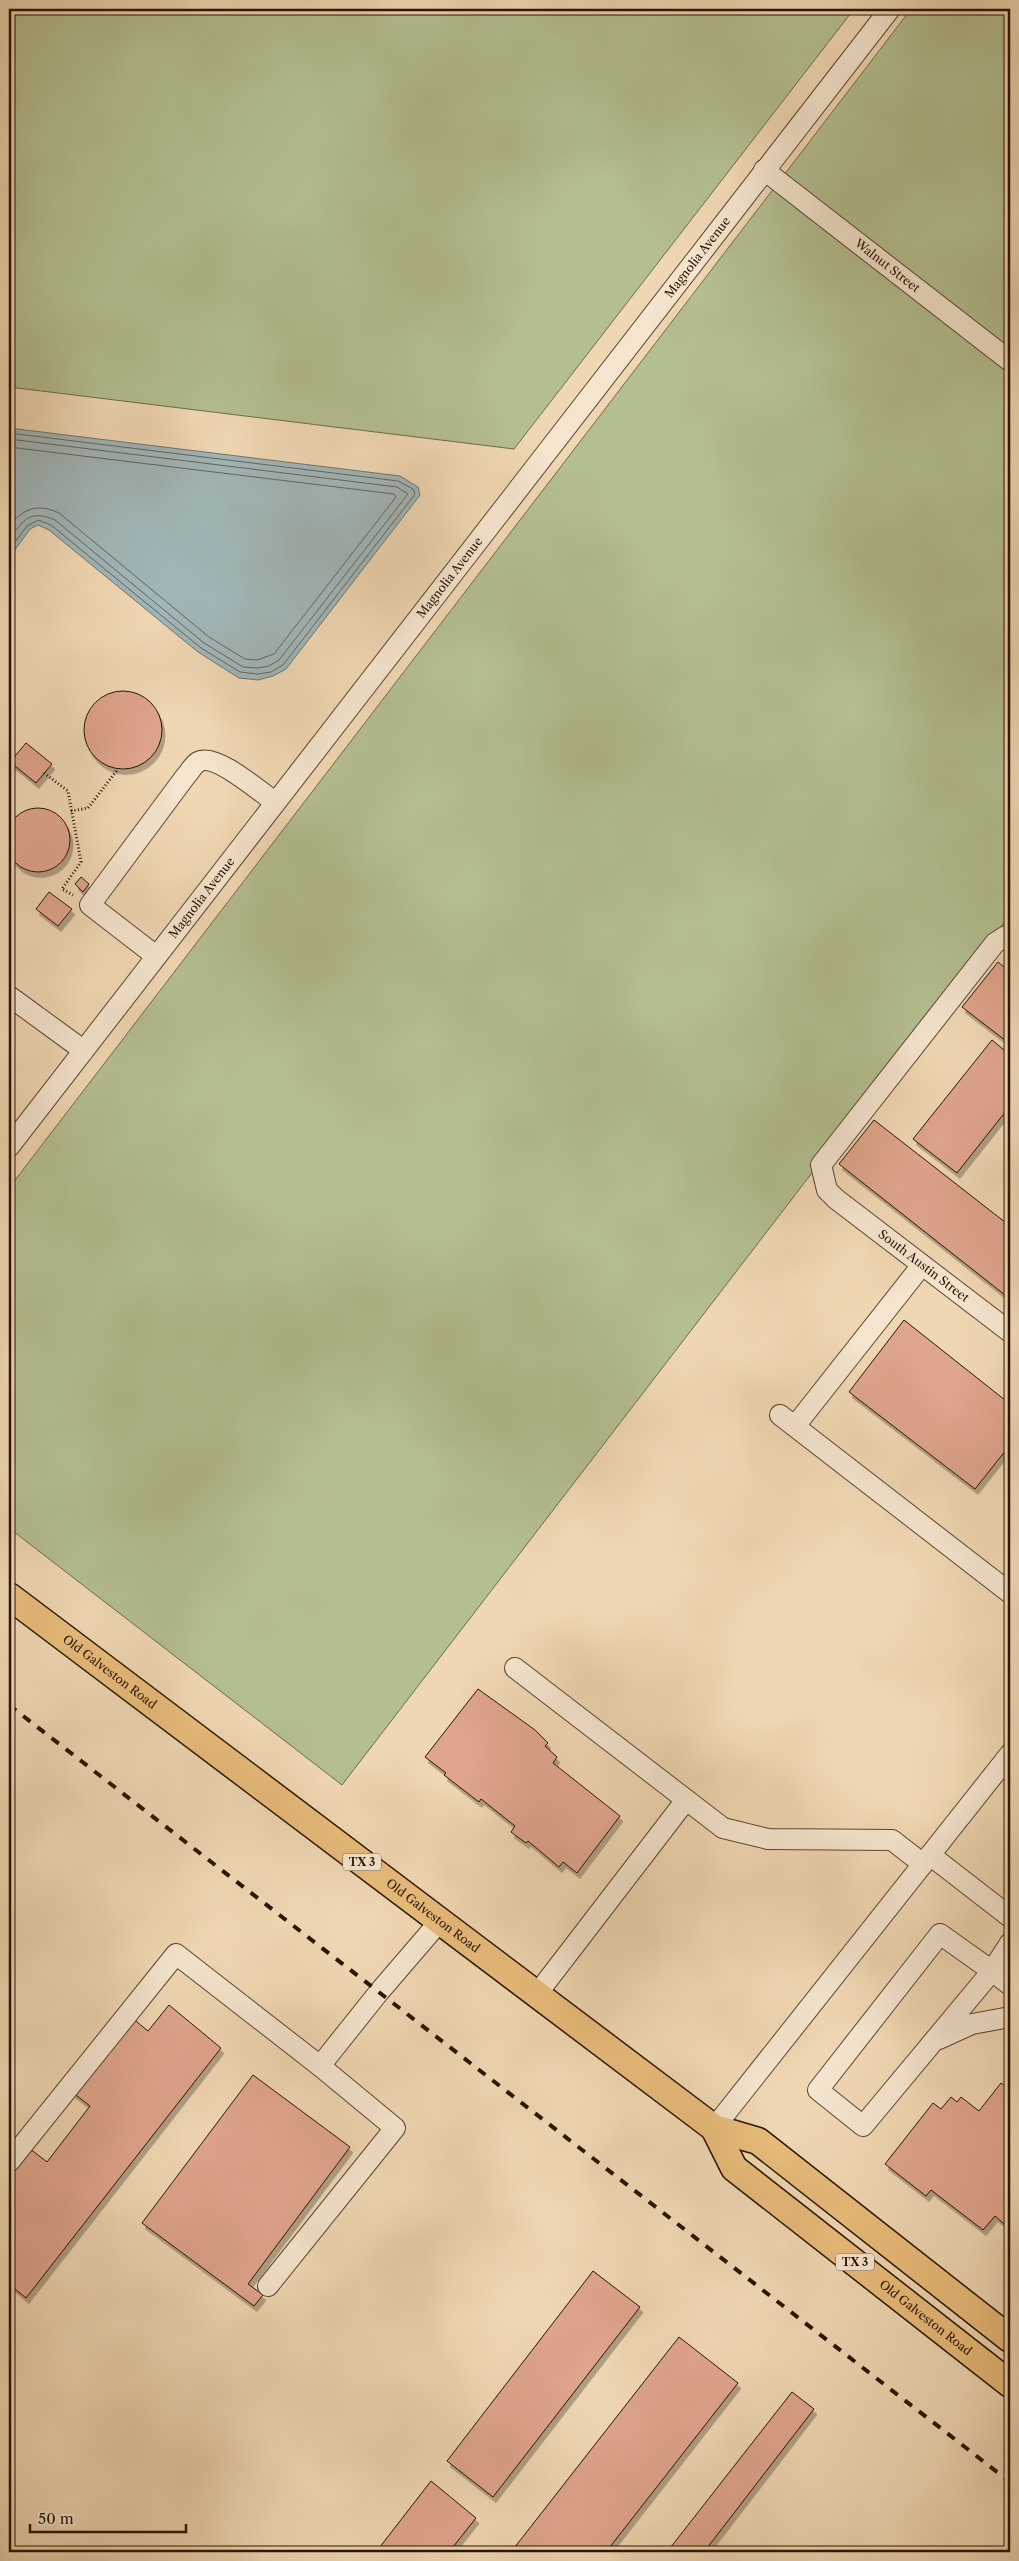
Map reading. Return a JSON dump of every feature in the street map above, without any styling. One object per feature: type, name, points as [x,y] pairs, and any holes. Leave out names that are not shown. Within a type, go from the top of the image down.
[{"type":"main road","name":"Old Galveston Road","points":[[9,1596],[714,2128],[758,2141],[1010,2339]]},
{"type":"main road","name":"Old Galveston Road","points":[[714,2128],[734,2168],[1010,2384]]},
{"type":"main road","points":[[938,2327],[980,2338],[1010,2363]]},
{"type":"street","name":"Magnolia Avenue","points":[[9,1147],[890,9]]},
{"type":"street","name":"Walnut Street","points":[[764,170],[1010,361]]},
{"type":"street","points":[[156,956],[90,905],[198,762],[209,760],[221,764],[275,802]]},
{"type":"street","name":"South Austin Street","points":[[1010,937],[1006,936],[995,943],[821,1165],[827,1190],[836,1199],[1010,1332]]},
{"type":"street","points":[[9,996],[83,1050]]},
{"type":"street","points":[[922,1265],[787,1420],[1010,1593]]},
{"type":"street","points":[[515,1668],[723,1828],[768,1839],[892,1840],[927,1860],[1010,1917]]},
{"type":"street","points":[[714,2128],[1009,1757]]},
{"type":"street","points":[[537,1994],[686,1800]]},
{"type":"street","points":[[320,2066],[379,1992],[440,1921]]},
{"type":"street","points":[[1010,1943],[992,1971],[863,2126],[818,2090],[940,1934],[992,1971],[1010,1985]]},
{"type":"street","points":[[9,2162],[176,1954],[320,2066],[395,2128],[268,2286]]},
{"type":"street","points":[[930,2046],[972,2024],[1010,2017]]},
{"type":"path","points":[[71,811],[88,808],[118,769]]},
{"type":"path","points":[[44,773],[68,791],[81,862],[62,889],[90,905]]},
{"type":"green space","points":[[9,9],[854,9],[514,449],[9,387]]},
{"type":"green space","points":[[911,9],[1010,9],[1010,915],[342,1785],[9,1528],[9,1188]]},
{"type":"water","points":[[9,428],[400,476],[418,487],[420,495],[286,669],[273,676],[258,680],[239,678],[198,652],[49,530],[38,525],[30,529],[9,558]]},
{"type":"building","points":[[123,691],[138,694],[150,703],[159,715],[162,730],[159,745],[150,757],[138,766],[123,769],[108,766],[96,757],[87,745],[84,730],[87,715],[96,703],[108,694]]},
{"type":"building","points":[[26,743],[52,764],[36,783],[10,762]]},
{"type":"building","points":[[32,808],[44,808],[61,817],[68,828],[70,840],[68,852],[61,863],[44,872],[32,872],[20,867],[11,858],[6,846],[6,834],[11,822],[20,813]]},
{"type":"building","points":[[81,877],[89,884],[83,892],[75,884]]},
{"type":"building","points":[[49,892],[72,909],[58,926],[36,909]]},
{"type":"building","points":[[998,962],[1010,972],[1010,1044],[962,1007]]},
{"type":"building","points":[[992,1040],[1010,1055],[1010,1106],[957,1173],[913,1139]]},
{"type":"building","points":[[874,1120],[1010,1226],[1010,1299],[839,1164]]},
{"type":"building","points":[[904,1320],[1010,1404],[1010,1445],[975,1489],[849,1392]]},
{"type":"building","points":[[478,1689],[535,1730],[548,1743],[545,1746],[557,1757],[553,1763],[620,1816],[577,1873],[563,1862],[559,1867],[528,1841],[526,1843],[511,1832],[515,1826],[481,1799],[479,1802],[444,1775],[446,1773],[425,1757]]},
{"type":"building","points":[[169,2005],[221,2048],[26,2298],[9,2284],[9,2173],[29,2148],[47,2162],[90,2106],[72,2092],[131,2017],[148,2031]]},
{"type":"building","points":[[253,2075],[350,2147],[248,2284],[263,2295],[254,2306],[142,2223]]},
{"type":"building","points":[[1001,2083],[1010,2090],[1010,2229],[995,2216],[983,2230],[931,2190],[926,2196],[885,2164],[933,2103],[941,2109],[951,2097],[957,2102],[961,2097],[979,2111]]},
{"type":"building","points":[[593,2271],[640,2307],[493,2497],[447,2461]]},
{"type":"building","points":[[679,2337],[738,2383],[606,2552],[511,2552]]},
{"type":"building","points":[[792,2392],[814,2409],[704,2552],[667,2552]]},
{"type":"building","points":[[431,2481],[476,2518],[449,2552],[376,2552]]},
{"type":"railway","points":[[9,1705],[1010,2482]]}]
